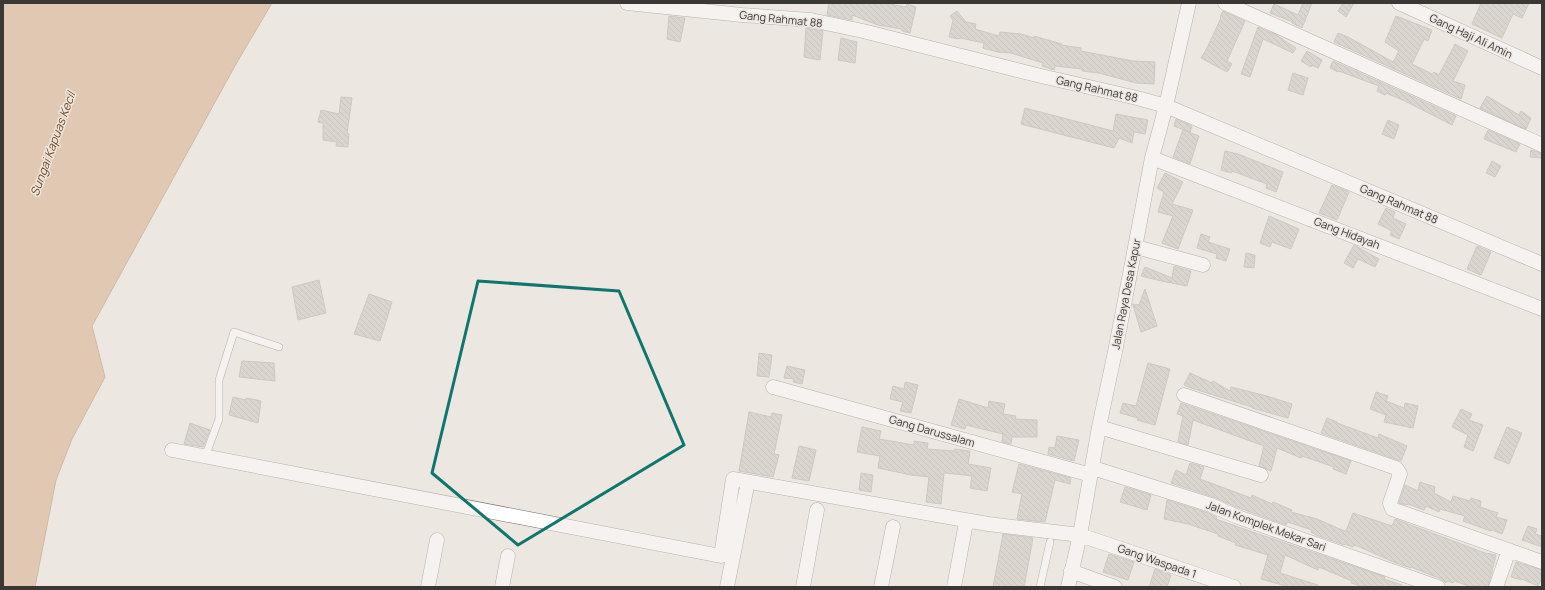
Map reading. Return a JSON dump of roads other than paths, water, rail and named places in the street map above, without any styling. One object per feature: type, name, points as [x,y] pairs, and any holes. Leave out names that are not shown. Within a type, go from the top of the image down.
[{"type":"street","name":"Gang Rahmat 88","points":[[627,3],[742,15],[811,20],[863,31],[1166,106],[1542,264]]},
{"type":"street","name":"Jalan Raya Desa Kapur","points":[[1068,587],[1080,535],[1099,427],[1136,247],[1152,158],[1166,106],[1189,3]]},
{"type":"street","points":[[1225,3],[1542,145]]},
{"type":"street","name":"Gang Haji Ali Amin","points":[[1399,3],[1542,68]]},
{"type":"street","name":"Gang Hidayah","points":[[1152,158],[1542,309]]},
{"type":"street","points":[[1136,247],[1203,265]]},
{"type":"street","name":"Gang Darussalam","points":[[773,387],[1092,472]]},
{"type":"street","points":[[1184,395],[1396,468],[1400,474],[1390,503],[1392,509],[1542,562]]},
{"type":"street","points":[[1099,427],[1261,475]]},
{"type":"street","points":[[172,450],[205,456]]},
{"type":"street","name":"Gang Waspada 1","points":[[205,456],[721,556],[733,479],[988,524],[1080,535],[1234,587]]},
{"type":"street","name":"Jalan Komplek Mekar Sari","points":[[1092,472],[1211,505],[1238,517],[1438,587]]},
{"type":"street","points":[[727,587],[746,491]]},
{"type":"street","points":[[803,587],[817,510]]},
{"type":"street","points":[[881,587],[893,527]]},
{"type":"street","points":[[954,587],[965,528]]},
{"type":"street","points":[[428,587],[437,540]]},
{"type":"street","points":[[1496,587],[1509,550]]},
{"type":"street","points":[[502,587],[508,556]]},
{"type":"street","points":[[1071,571],[1115,587]]},
{"type":"lane","points":[[205,456],[218,419],[218,380],[234,332],[278,347]]},
{"type":"lane","points":[[1040,587],[1050,542]]},
{"type":"water","name":"Sungai Kapuas Kecil","points":[[3,3],[272,3],[236,64],[92,326],[105,377],[72,439],[56,480],[35,587],[3,587]]}]
